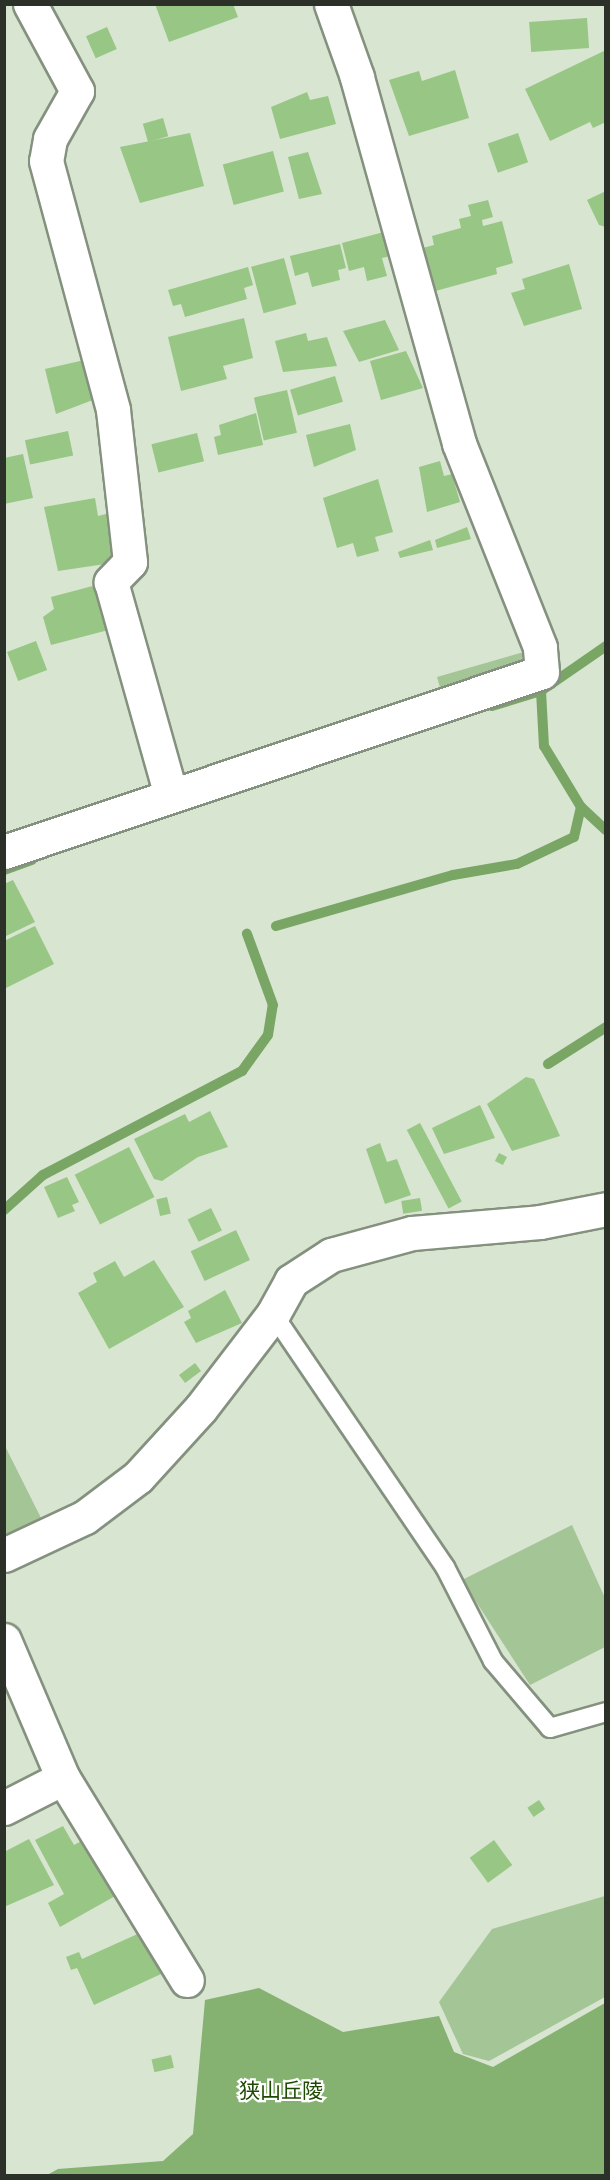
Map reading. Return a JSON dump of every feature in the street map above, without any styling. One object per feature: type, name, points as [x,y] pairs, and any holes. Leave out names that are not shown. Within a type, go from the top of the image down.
[{"type":"street","points":[[30,4],[77,90],[50,139],[46,161],[113,410],[130,562],[111,582],[171,796]]},
{"type":"street","points":[[4,852],[542,672],[540,647],[459,443],[357,77],[331,4]]},
{"type":"street","points":[[4,1555],[85,1517],[138,1477],[194,1417],[273,1314],[291,1281],[331,1255],[412,1233],[540,1222],[606,1209]]},
{"type":"street","points":[[4,1640],[63,1778],[187,1980]]},
{"type":"street","points":[[4,1808],[63,1778]]},
{"type":"lane","points":[[273,1314],[445,1567],[493,1661],[550,1728],[606,1712]]},
{"type":"green space","points":[[524,652],[518,668],[441,691],[437,677]]},
{"type":"green space","points":[[4,1444],[41,1518],[4,1537]]},
{"type":"green space","points":[[572,1525],[605,1598],[605,1647],[530,1685],[462,1580]]},
{"type":"green space","points":[[605,1896],[605,1997],[489,2061],[463,2054],[439,2002],[492,1929]]},
{"type":"green space","name":"狭山丘陵","points":[[259,1988],[343,2032],[439,2016],[454,2052],[493,2067],[605,2003],[605,2175],[47,2175],[58,2169],[163,2161],[193,2134],[205,2000]]},
{"type":"building","points":[[155,4],[233,4],[238,17],[169,42]]},
{"type":"building","points":[[587,18],[589,48],[531,52],[529,22]]},
{"type":"building","points":[[107,27],[117,49],[96,58],[86,36]]},
{"type":"building","points":[[606,50],[606,122],[593,128],[590,122],[550,141],[525,89]]},
{"type":"building","points":[[455,70],[469,118],[409,136],[389,80],[419,71],[422,81]]},
{"type":"building","points":[[307,92],[310,100],[328,96],[336,124],[280,139],[271,107]]},
{"type":"building","points":[[163,118],[168,136],[148,142],[143,124]]},
{"type":"building","points":[[190,133],[204,186],[140,203],[120,147]]},
{"type":"building","points":[[518,133],[528,162],[498,173],[488,143]]},
{"type":"building","points":[[273,151],[284,192],[234,205],[223,164]]},
{"type":"building","points":[[308,152],[322,194],[299,199],[288,157]]},
{"type":"building","points":[[606,191],[606,227],[599,225],[587,200]]},
{"type":"building","points":[[488,200],[493,217],[482,220],[483,226],[502,221],[513,263],[496,268],[497,274],[432,292],[419,249],[434,245],[432,236],[461,228],[459,219],[471,216],[468,205]]},
{"type":"building","points":[[384,232],[391,256],[382,258],[387,276],[367,281],[364,267],[349,271],[342,243]]},
{"type":"building","points":[[340,244],[346,268],[338,270],[340,280],[312,287],[308,272],[295,276],[290,256]]},
{"type":"building","points":[[284,258],[296,304],[264,313],[251,267]]},
{"type":"building","points":[[569,264],[582,309],[524,326],[511,293],[525,289],[522,279]]},
{"type":"building","points":[[248,267],[253,285],[244,288],[247,299],[185,317],[181,304],[173,306],[168,290]]},
{"type":"building","points":[[244,318],[253,358],[223,366],[227,379],[181,391],[168,337]]},
{"type":"building","points":[[385,320],[399,350],[359,362],[343,331]]},
{"type":"building","points":[[306,333],[308,341],[327,337],[337,366],[283,372],[275,341]]},
{"type":"building","points":[[406,351],[423,388],[381,400],[370,361]]},
{"type":"building","points":[[89,359],[98,398],[56,414],[45,369]]},
{"type":"building","points":[[335,376],[343,402],[298,416],[290,390]]},
{"type":"building","points":[[287,390],[297,433],[264,441],[254,398]]},
{"type":"building","points":[[256,413],[263,445],[218,455],[214,437],[221,435],[219,425]]},
{"type":"building","points":[[350,424],[356,450],[314,467],[306,435]]},
{"type":"building","points":[[68,431],[73,455],[30,465],[25,440]]},
{"type":"building","points":[[197,433],[204,461],[158,473],[151,444]]},
{"type":"building","points":[[23,454],[33,498],[4,504],[4,458]]},
{"type":"building","points":[[440,461],[444,476],[452,474],[460,502],[427,512],[419,467]]},
{"type":"building","points":[[378,479],[393,532],[375,537],[379,551],[357,557],[353,543],[337,548],[323,498]]},
{"type":"building","points":[[95,498],[98,516],[110,513],[117,555],[112,563],[58,571],[44,507]]},
{"type":"building","points":[[467,527],[471,539],[437,548],[435,540]]},
{"type":"building","points":[[430,540],[433,550],[400,558],[398,552]]},
{"type":"building","points":[[104,583],[116,628],[51,645],[43,617],[54,609],[51,597]]},
{"type":"building","points":[[36,641],[47,670],[18,681],[7,652]]},
{"type":"building","points":[[13,880],[35,922],[4,937],[4,884]]},
{"type":"building","points":[[35,926],[54,964],[4,989],[4,941]]},
{"type":"building","points":[[526,1077],[534,1079],[560,1136],[512,1151],[487,1104]]},
{"type":"building","points":[[480,1105],[495,1138],[444,1154],[432,1128]]},
{"type":"building","points":[[210,1111],[228,1147],[198,1157],[162,1181],[154,1179],[134,1139],[185,1114],[189,1122]]},
{"type":"building","points":[[420,1123],[462,1202],[449,1209],[407,1130]]},
{"type":"building","points":[[380,1143],[387,1162],[397,1159],[411,1195],[385,1204],[366,1149]]},
{"type":"building","points":[[129,1147],[154,1197],[100,1225],[75,1175]]},
{"type":"building","points":[[499,1153],[507,1157],[503,1165],[495,1161]]},
{"type":"building","points":[[67,1177],[79,1202],[72,1205],[75,1211],[58,1218],[44,1187]]},
{"type":"building","points":[[167,1197],[171,1214],[160,1216],[156,1199]]},
{"type":"building","points":[[420,1198],[422,1211],[403,1214],[401,1201]]},
{"type":"building","points":[[211,1208],[222,1230],[199,1242],[188,1219]]},
{"type":"building","points":[[236,1230],[250,1260],[205,1281],[191,1251]]},
{"type":"building","points":[[154,1260],[184,1307],[109,1349],[78,1293],[97,1282],[93,1273],[115,1261],[124,1277]]},
{"type":"building","points":[[225,1290],[242,1323],[196,1343],[184,1322],[191,1318],[188,1311]]},
{"type":"building","points":[[195,1363],[201,1371],[185,1383],[179,1375]]},
{"type":"building","points":[[539,1800],[545,1809],[534,1817],[527,1808]]},
{"type":"building","points":[[63,1826],[74,1845],[85,1839],[117,1895],[60,1927],[48,1903],[64,1894],[35,1840]]},
{"type":"building","points":[[29,1839],[54,1885],[4,1907],[4,1852]]},
{"type":"building","points":[[494,1840],[512,1865],[488,1883],[470,1858]]},
{"type":"building","points":[[142,1932],[161,1974],[94,2005],[77,1968],[71,1970],[66,1957],[79,1952],[82,1959]]},
{"type":"building","points":[[171,2055],[174,2068],[154,2072],[152,2059]]},
{"type":"waterway","points":[[492,706],[541,691],[606,646]]},
{"type":"waterway","points":[[541,691],[544,746],[581,807],[606,830]]},
{"type":"waterway","points":[[276,926],[453,875],[517,864],[574,837],[581,807]]},
{"type":"waterway","points":[[4,870],[32,860]]},
{"type":"waterway","points":[[4,1210],[43,1175],[242,1071],[268,1035],[273,1005],[247,934]]},
{"type":"waterway","points":[[548,1064],[606,1027]]}]
